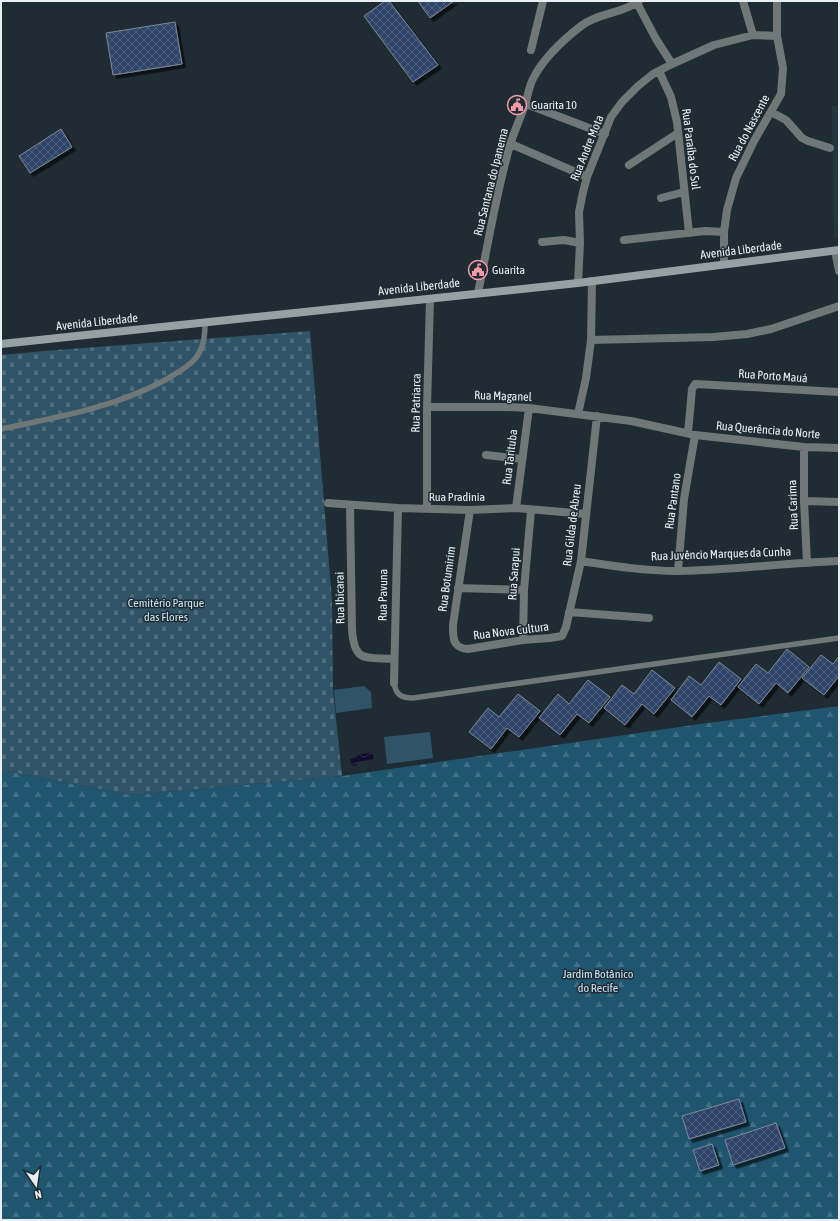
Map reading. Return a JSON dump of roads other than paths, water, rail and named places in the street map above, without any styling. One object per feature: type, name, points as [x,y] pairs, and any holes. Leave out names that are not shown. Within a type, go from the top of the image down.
[{"type":"main road","name":"Avenida Liberdade","points":[[1,344],[578,283],[837,250]]},
{"type":"street","points":[[531,50],[543,1]]},
{"type":"street","points":[[743,1],[753,35]]},
{"type":"street","name":"Rua do Nascente","points":[[724,264],[724,232],[727,210],[736,178],[754,141],[781,94],[783,68],[777,36],[777,1]]},
{"type":"street","points":[[638,2],[656,39],[672,64]]},
{"type":"street","name":"Rua Santana do Ipanema","points":[[478,293],[500,185],[511,144],[526,104],[533,78],[545,59],[582,25],[594,18],[638,2]]},
{"type":"street","name":"Rua Andre Mota","points":[[578,283],[580,243],[579,212],[587,177],[612,117],[622,102],[638,86],[659,71],[714,45],[753,35],[777,36]]},
{"type":"street","name":"Rua Paraíba do Sul","points":[[659,71],[671,97],[678,133],[689,233]]},
{"type":"street","points":[[526,104],[605,134]]},
{"type":"street","points":[[771,112],[786,120],[802,138],[830,148]]},
{"type":"street","points":[[629,165],[678,133]]},
{"type":"street","points":[[511,144],[587,177]]},
{"type":"street","points":[[661,198],[684,192]]},
{"type":"street","points":[[624,240],[705,231],[724,232]]},
{"type":"street","points":[[542,242],[564,240],[580,243]]},
{"type":"street","points":[[837,250],[839,271]]},
{"type":"street","points":[[578,414],[586,378],[591,340],[592,281]]},
{"type":"street","name":"Rua Patriarca","points":[[427,508],[427,408],[430,299]]},
{"type":"street","points":[[591,340],[714,337],[747,334],[771,329],[839,306]]},
{"type":"street","name":"Rua Porto Mauá","points":[[705,384],[839,392]]},
{"type":"street","name":"Rua Pantano","points":[[678,571],[684,499],[692,434],[693,386],[705,384]]},
{"type":"street","name":"Rua Maganel","points":[[427,408],[529,408],[631,421],[692,434]]},
{"type":"street","name":"Rua Tarituba","points":[[516,508],[529,408]]},
{"type":"street","name":"Rua Gilda de Abreu","points":[[562,636],[566,627],[581,561],[597,416]]},
{"type":"street","name":"Rua Querência do Norte","points":[[692,434],[804,447],[839,448]]},
{"type":"street","name":"Rua Carima","points":[[804,447],[804,501],[807,562]]},
{"type":"street","points":[[486,455],[522,459]]},
{"type":"street","points":[[804,501],[839,502]]},
{"type":"street","name":"Rua Pradinia","points":[[328,503],[398,508],[470,510],[516,508],[586,514]]},
{"type":"street","name":"Rua Ibicarai","points":[[350,505],[353,643],[355,650],[359,655],[394,659]]},
{"type":"street","name":"Rua Pavuna","points":[[394,683],[398,508]]},
{"type":"street","name":"Rua Botumirim","points":[[462,648],[456,644],[453,637],[453,625],[470,510]]},
{"type":"street","name":"Rua Sarapui","points":[[523,640],[524,590],[531,510]]},
{"type":"street","name":"Rua Juvêncio Marques da Cunha","points":[[581,561],[643,570],[678,571],[753,568],[807,562],[839,561]]},
{"type":"street","points":[[458,588],[524,590]]},
{"type":"street","points":[[569,612],[649,618]]},
{"type":"street","name":"Rua Nova Cultura","points":[[462,648],[562,636]]},
{"type":"lane","points":[[1,429],[82,412],[125,398],[159,383],[182,370],[194,360],[202,348],[206,323]]},
{"type":"lane","points":[[394,683],[398,695],[406,698],[413,698],[839,638]]},
{"type":"water","points":[[372,752],[374,759],[357,762],[357,765],[352,766],[350,759],[357,757],[357,755]]},
{"type":"place","name":"Guarita 10","points":[[517,105]]},
{"type":"place","name":"Guarita","points":[[478,270]]},
{"type":"park label","name":"Cemitério Parque das Flores","points":[[166,610]]},
{"type":"park label","name":"Jardim Botânico do Recife","points":[[598,981]]}]
